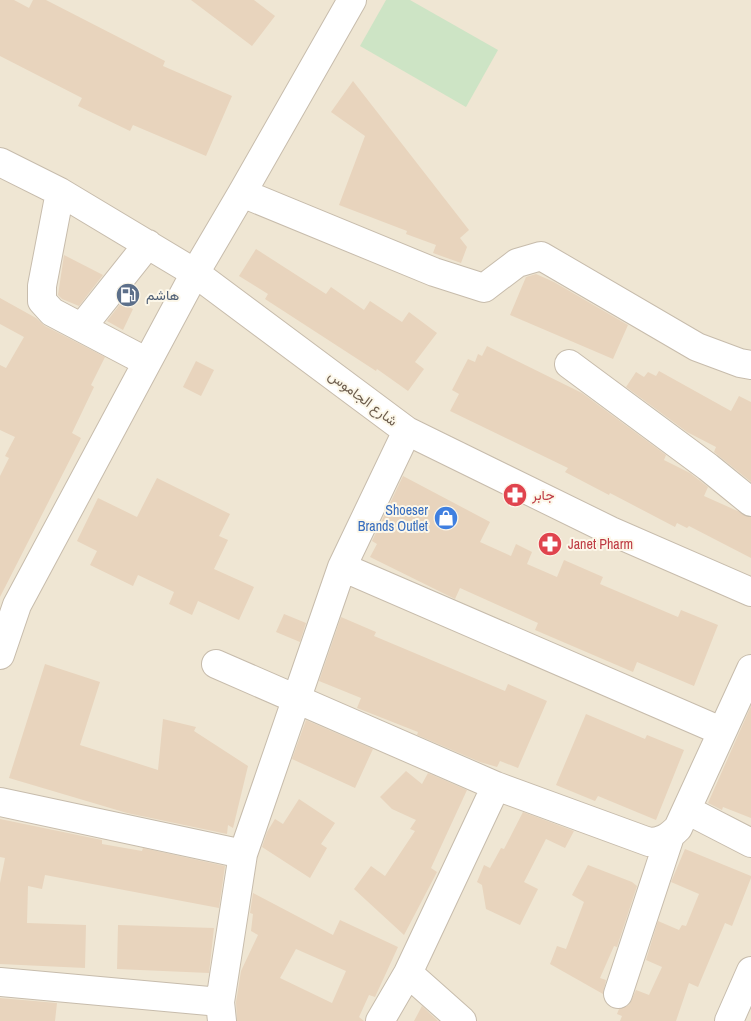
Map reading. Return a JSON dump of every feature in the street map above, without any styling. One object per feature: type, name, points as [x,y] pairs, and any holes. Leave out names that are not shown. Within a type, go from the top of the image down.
[{"type":"street","points":[[0,655],[8,601],[147,362],[195,272],[242,194],[352,0]]},
{"type":"street","name":"شارع الجاموس","points":[[0,162],[60,192],[195,272],[407,431],[611,531],[751,592]]},
{"type":"street","points":[[60,192],[42,286],[42,301],[52,312],[147,362]]},
{"type":"street","points":[[242,194],[434,272],[484,288],[517,263],[541,256],[697,347],[751,365]]},
{"type":"street","points":[[82,327],[148,244]]},
{"type":"street","points":[[569,364],[708,466],[751,502]]},
{"type":"street","points":[[0,982],[221,1011],[243,854],[342,567],[407,431]]},
{"type":"street","points":[[342,567],[721,731]]},
{"type":"street","points":[[216,664],[496,786],[641,841],[659,842],[670,836],[678,828],[751,669]]},
{"type":"street","points":[[380,1021],[408,973],[496,786]]},
{"type":"street","points":[[0,802],[243,854]]},
{"type":"street","points":[[687,810],[751,843]]},
{"type":"street","points":[[618,994],[670,836]]},
{"type":"street","points":[[729,1021],[751,971]]},
{"type":"street","points":[[408,973],[462,1021]]},
{"type":"shaded area","points":[[0,0],[751,0],[751,1021],[0,1021]]},
{"type":"green space","points":[[386,0],[410,0],[498,50],[466,107],[360,46]]},
{"type":"building","points":[[0,0],[14,0],[29,8],[33,0],[46,0],[165,61],[163,66],[232,96],[206,156],[133,125],[130,131],[78,106],[82,98],[0,56]]},
{"type":"building","points":[[191,0],[254,0],[275,16],[252,46]]},
{"type":"building","points":[[353,81],[469,230],[460,238],[467,247],[461,263],[433,253],[436,245],[406,234],[407,231],[339,205],[365,136],[331,112]]},
{"type":"building","points":[[256,249],[326,294],[331,287],[364,310],[370,301],[402,322],[409,312],[437,333],[415,362],[424,369],[408,391],[377,369],[376,371],[265,299],[268,294],[239,276]]},
{"type":"building","points":[[64,255],[103,275],[79,306],[62,299],[58,295]]},
{"type":"building","points":[[536,274],[554,282],[628,325],[613,359],[510,315],[526,277]]},
{"type":"building","points":[[0,298],[36,318],[45,326],[105,357],[91,385],[94,387],[72,433],[81,438],[0,597],[0,476],[9,458],[5,456],[15,437],[0,430],[0,365],[6,368],[24,337],[0,324]]},
{"type":"building","points":[[121,303],[133,309],[123,330],[107,321]]},
{"type":"building","points":[[487,346],[582,393],[666,455],[664,460],[690,473],[708,487],[704,496],[751,517],[751,558],[689,526],[687,528],[677,523],[675,527],[610,493],[609,495],[565,472],[568,468],[450,411],[459,394],[452,390],[468,359],[475,362],[478,354],[482,356]]},
{"type":"building","points":[[196,361],[214,370],[201,396],[183,387]]},
{"type":"building","points":[[659,371],[731,411],[739,396],[751,402],[751,482],[714,452],[716,447],[687,432],[626,387],[636,372],[644,377],[648,372],[656,376]]},
{"type":"building","points":[[403,476],[490,522],[480,542],[511,556],[516,544],[532,552],[527,564],[557,577],[564,560],[603,577],[600,584],[678,617],[681,610],[718,625],[694,686],[637,662],[633,672],[535,630],[538,623],[460,588],[455,599],[370,557],[377,544],[372,541]]},
{"type":"building","points":[[157,478],[230,514],[219,536],[228,540],[214,569],[254,587],[239,620],[198,601],[192,615],[169,604],[174,592],[138,575],[133,586],[90,565],[97,551],[77,541],[98,498],[137,517]]},
{"type":"building","points":[[284,614],[306,623],[300,642],[276,632]]},
{"type":"building","points":[[341,617],[376,632],[374,636],[505,691],[508,684],[547,701],[518,768],[500,761],[497,767],[480,762],[417,735],[418,732],[357,708],[361,698],[319,681]]},
{"type":"building","points":[[45,664],[100,682],[80,745],[158,770],[163,719],[196,727],[194,731],[248,766],[233,828],[228,825],[227,834],[127,813],[9,778]]},
{"type":"building","points":[[751,706],[751,818],[723,807],[722,810],[708,803]]},
{"type":"building","points":[[586,714],[645,739],[647,735],[684,750],[656,820],[598,796],[595,801],[556,785]]},
{"type":"building","points":[[306,720],[373,749],[355,788],[292,759]]},
{"type":"building","points":[[406,771],[422,784],[428,773],[467,790],[431,868],[437,872],[404,935],[354,889],[371,866],[385,876],[415,831],[410,829],[416,820],[392,809],[380,797]]},
{"type":"building","points":[[299,799],[335,823],[321,844],[327,848],[310,878],[262,847],[267,832],[275,819],[283,824]]},
{"type":"building","points":[[523,812],[574,831],[565,848],[546,839],[524,882],[538,889],[520,925],[486,909],[482,885],[477,882],[484,865],[490,868],[501,848],[504,849]]},
{"type":"building","points":[[0,819],[102,840],[102,844],[142,851],[143,848],[225,866],[219,908],[45,875],[42,889],[28,886],[27,923],[86,925],[85,968],[0,964],[0,883],[5,858],[0,857]]},
{"type":"building","points":[[685,849],[751,876],[751,878],[732,926],[725,923],[698,987],[689,983],[676,1021],[620,1021],[622,1016],[617,1014],[619,1009],[629,1005],[636,990],[649,995],[662,967],[646,960],[658,921],[679,930],[682,925],[686,926],[699,894],[671,882]]},
{"type":"building","points":[[588,865],[632,882],[637,886],[617,947],[614,946],[600,978],[606,980],[603,994],[550,964],[557,946],[566,949],[584,902],[572,895]]},
{"type":"building","points":[[253,893],[333,935],[340,920],[398,947],[375,997],[369,995],[359,1017],[364,1021],[237,1021],[236,1002],[241,971],[258,935],[251,931],[253,914],[250,913]],"holes":[[[296,949],[346,971],[332,1003],[280,978]]]},
{"type":"building","points":[[118,925],[214,928],[209,973],[117,969]]},
{"type":"building","points":[[0,998],[57,1003],[55,1021],[0,1021]]},
{"type":"building","points":[[422,1006],[438,1021],[414,1021]]},
{"type":"place","name":"هاشم","points":[[128,295]]},
{"type":"place","name":"جابر","points":[[515,495]]},
{"type":"place","name":"Shoeser Brands Outlet","points":[[446,518]]},
{"type":"place","name":"Janet Pharm","points":[[550,544]]}]
